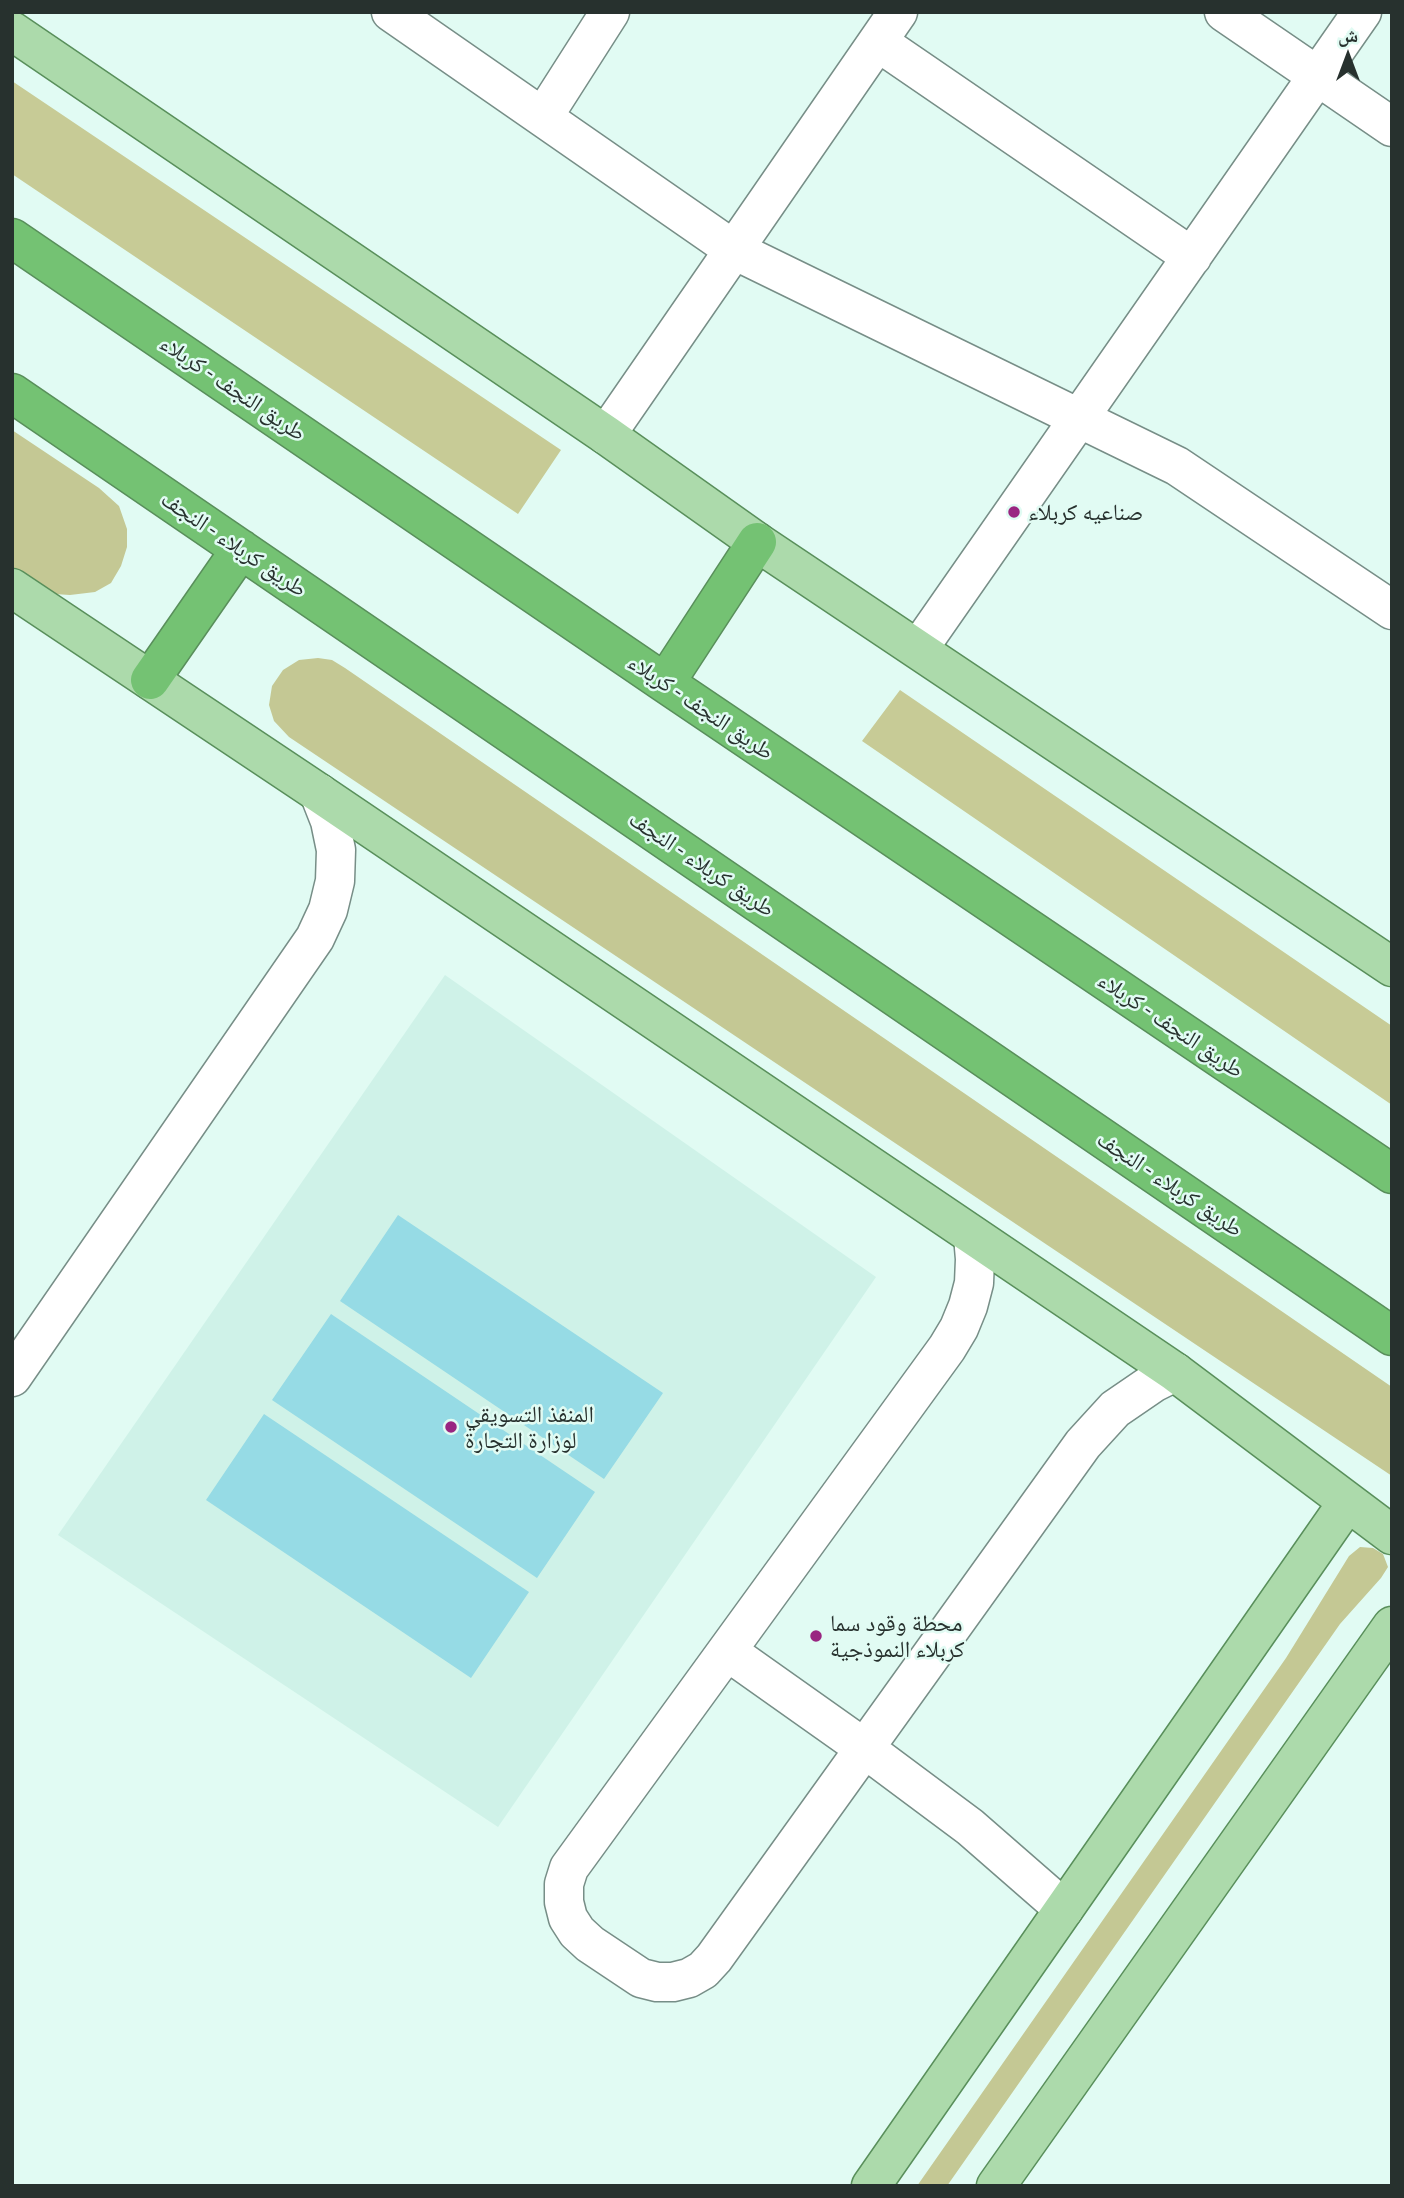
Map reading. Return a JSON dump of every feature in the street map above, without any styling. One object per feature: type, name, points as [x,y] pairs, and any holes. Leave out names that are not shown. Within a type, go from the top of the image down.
[{"type":"highway","name":"طريق النجف - كربلاء","points":[[12,238],[1392,1174]]},
{"type":"highway","name":"طريق كربلاء - النجف","points":[[12,393],[1392,1336]]},
{"type":"highway","points":[[665,683],[757,542]]},
{"type":"highway","points":[[150,680],[241,550]]},
{"type":"main road","points":[[12,31],[606,435],[757,542],[1392,967]]},
{"type":"main road","points":[[12,588],[320,793],[1175,1373],[1392,1535]]},
{"type":"main road","points":[[871,2186],[1348,1503]]},
{"type":"main road","points":[[996,2186],[1392,1626]]},
{"type":"street","points":[[391,12],[734,250],[1177,466],[1392,610]]},
{"type":"street","points":[[543,117],[610,12]]},
{"type":"street","points":[[1224,12],[1392,127]]},
{"type":"street","points":[[919,648],[1362,12]]},
{"type":"street","points":[[606,435],[888,27],[1192,257]]},
{"type":"street","points":[[12,1377],[316,937],[335,881],[335,850],[330,821],[320,793]]},
{"type":"street","points":[[973,1236],[974,1283],[959,1328],[569,1868],[564,1884],[564,1902],[568,1917],[577,1932],[590,1944],[641,1978],[657,1982],[689,1978],[703,1970],[1098,1425],[1133,1395],[1175,1373]]},
{"type":"street","points":[[727,1651],[864,1748],[979,1835],[1065,1909]]},
{"type":"shaded area","points":[[445,975],[876,1277],[498,1827],[58,1535]]},
{"type":"green space","points":[[12,81],[561,450],[518,514],[12,174]]},
{"type":"green space","points":[[12,430],[99,488],[119,506],[127,529],[127,547],[121,566],[111,583],[95,592],[54,594],[12,567]]},
{"type":"green space","points":[[299,660],[332,660],[345,668],[1392,1387],[1392,1476],[289,737],[274,721],[269,705],[272,686],[283,670]]},
{"type":"green space","points":[[900,690],[1392,1026],[1392,1105],[862,741]]},
{"type":"green space","points":[[1360,1547],[1373,1548],[1383,1554],[1388,1567],[1381,1578],[1340,1624],[947,2186],[917,2186],[1286,1658],[1349,1556]]},
{"type":"building","points":[[398,1215],[663,1393],[604,1479],[340,1301]]},
{"type":"building","points":[[331,1314],[595,1492],[537,1578],[272,1400]]},
{"type":"building","points":[[264,1414],[529,1592],[471,1678],[206,1500]]},
{"type":"place","name":"صناعيه كربلاء","points":[[1014,512]]},
{"type":"place","name":"المنفذ التسويقي لوزارة التجارة","points":[[451,1427]]},
{"type":"place","name":"محطة وقود سما كربلاء النموذجية","points":[[816,1636]]}]
